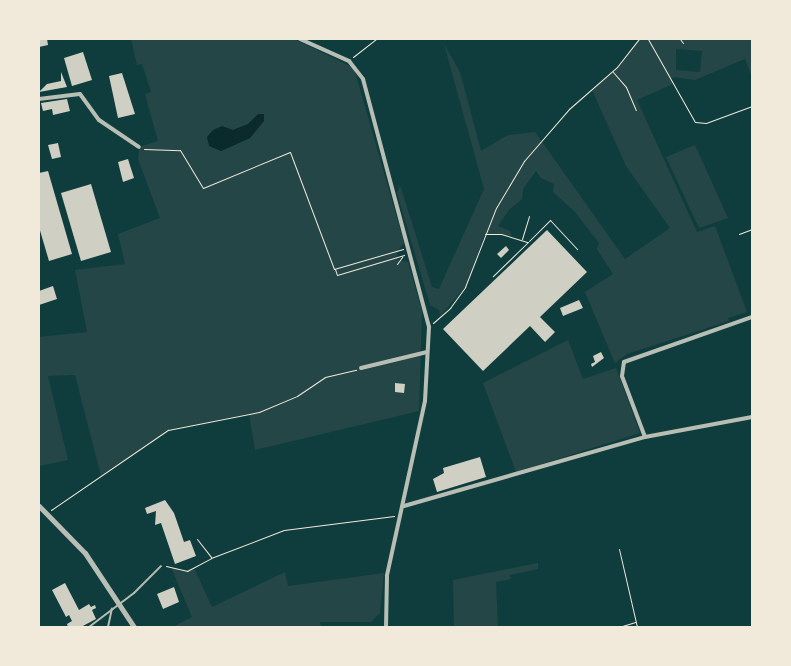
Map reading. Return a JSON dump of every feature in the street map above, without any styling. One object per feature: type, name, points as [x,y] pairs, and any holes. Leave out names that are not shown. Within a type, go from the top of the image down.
[{"type":"street","points":[[300,39],[350,61],[363,79],[429,327],[425,401],[404,506],[387,576],[386,627]]},
{"type":"street","points":[[39,99],[80,94],[99,120],[139,146]]},
{"type":"street","points":[[645,437],[622,376],[624,362],[752,317]]},
{"type":"street","points":[[362,368],[427,352]]},
{"type":"street","points":[[404,506],[645,437],[752,417]]},
{"type":"street","points":[[39,506],[79,546],[134,627]]},
{"type":"lane","points":[[89,627],[134,593],[161,566]]},
{"type":"lane","points":[[108,627],[112,608]]},
{"type":"path","points":[[350,61],[376,39]]},
{"type":"path","points":[[429,327],[462,291],[502,196],[524,161],[570,110],[613,71],[639,39]]},
{"type":"path","points":[[648,39],[695,122],[706,123],[752,106]]},
{"type":"path","points":[[680,39],[683,44]]},
{"type":"path","points":[[613,71],[622,80],[636,110]]},
{"type":"path","points":[[139,146],[180,150],[203,188],[291,152],[337,275],[402,256],[397,264]]},
{"type":"path","points":[[522,240],[529,216]]},
{"type":"path","points":[[493,276],[550,220],[577,249]]},
{"type":"path","points":[[739,234],[752,229]]},
{"type":"path","points":[[485,234],[528,242]]},
{"type":"path","points":[[334,269],[409,247]]},
{"type":"path","points":[[46,513],[168,430],[263,411],[296,396],[325,377],[362,368]]},
{"type":"path","points":[[161,566],[187,571],[212,558],[284,530],[396,516]]},
{"type":"path","points":[[197,538],[212,558]]},
{"type":"path","points":[[619,549],[637,627]]},
{"type":"path","points":[[619,627],[636,622]]},
{"type":"shaded area","points":[[131,39],[294,39],[354,68],[404,243],[398,250],[397,257],[398,260],[408,262],[422,311],[419,411],[255,450],[249,414],[168,430],[101,476],[75,375],[48,376],[68,460],[39,466],[39,337],[87,332],[75,270],[125,264],[118,234],[160,218],[138,159],[139,147],[158,141],[145,94],[151,92],[142,64],[137,65]],"holes":[[[258,115],[250,138],[221,151],[233,130],[248,124]]]},
{"type":"shaded area","points":[[639,39],[752,39],[752,77],[745,59],[695,80],[674,77],[671,79],[673,84],[637,100],[697,232],[715,226],[747,312],[728,318],[729,321],[627,354],[615,363],[585,292],[613,274],[597,249],[599,243],[575,212],[553,192],[554,184],[541,178],[536,171],[523,189],[522,199],[509,210],[498,226],[510,231],[512,236],[485,234],[465,287],[440,316],[439,310],[430,305],[397,193],[400,185],[432,287],[439,289],[484,189],[444,44],[460,72],[481,151],[508,135],[535,132],[625,259],[670,228],[626,166],[592,90],[617,67]],"holes":[[[676,49],[702,51],[700,72],[676,70]]]},
{"type":"shaded area","points":[[258,114],[264,114],[264,121],[250,138],[221,151],[209,146],[207,137],[213,130],[222,126],[233,130],[248,124]]},
{"type":"shaded area","points":[[695,145],[728,218],[699,228],[666,157]]},
{"type":"shaded area","points":[[568,340],[583,379],[616,368],[640,433],[516,472],[483,383]]},
{"type":"shaded area","points":[[538,563],[538,569],[510,575],[511,579],[496,582],[498,627],[454,627],[453,580]]},
{"type":"shaded area","points":[[171,567],[182,571],[194,568],[212,607],[285,572],[288,586],[384,573],[380,613],[371,622],[320,622],[321,627],[173,627],[192,617]]},
{"type":"building","points":[[39,39],[47,39],[48,45],[39,47]]},
{"type":"building","points":[[83,52],[92,80],[72,86],[64,58]]},
{"type":"building","points":[[61,72],[67,87],[39,92],[47,84],[61,81]]},
{"type":"building","points":[[122,73],[135,114],[118,118],[109,76]]},
{"type":"building","points":[[67,99],[70,111],[53,115],[52,109],[43,111],[41,103]]},
{"type":"building","points":[[58,143],[61,157],[52,159],[48,145]]},
{"type":"building","points":[[128,159],[134,178],[123,182],[118,162]]},
{"type":"building","points":[[48,171],[72,254],[49,261],[39,227],[39,173]]},
{"type":"building","points":[[91,184],[111,252],[81,261],[61,193]]},
{"type":"building","points":[[547,230],[587,272],[540,317],[555,332],[545,342],[530,326],[483,371],[443,329]]},
{"type":"building","points":[[506,246],[509,250],[501,258],[497,254]]},
{"type":"building","points":[[53,286],[57,299],[39,305],[39,291]]},
{"type":"building","points":[[579,300],[583,308],[563,316],[560,308]]},
{"type":"building","points":[[601,352],[604,358],[592,367],[591,364],[595,362],[593,356]]},
{"type":"building","points":[[395,383],[405,384],[404,393],[395,392]]},
{"type":"building","points":[[480,457],[486,477],[437,492],[433,479],[444,473],[443,468]]},
{"type":"building","points":[[165,500],[174,513],[184,542],[190,540],[196,556],[175,564],[161,523],[155,525],[156,511],[147,514],[145,508]]},
{"type":"building","points":[[65,583],[79,610],[89,604],[91,607],[95,605],[96,608],[92,610],[96,619],[81,627],[68,627],[67,624],[72,621],[69,615],[66,617],[52,590]]},
{"type":"building","points":[[174,587],[179,602],[163,609],[157,594]]}]
